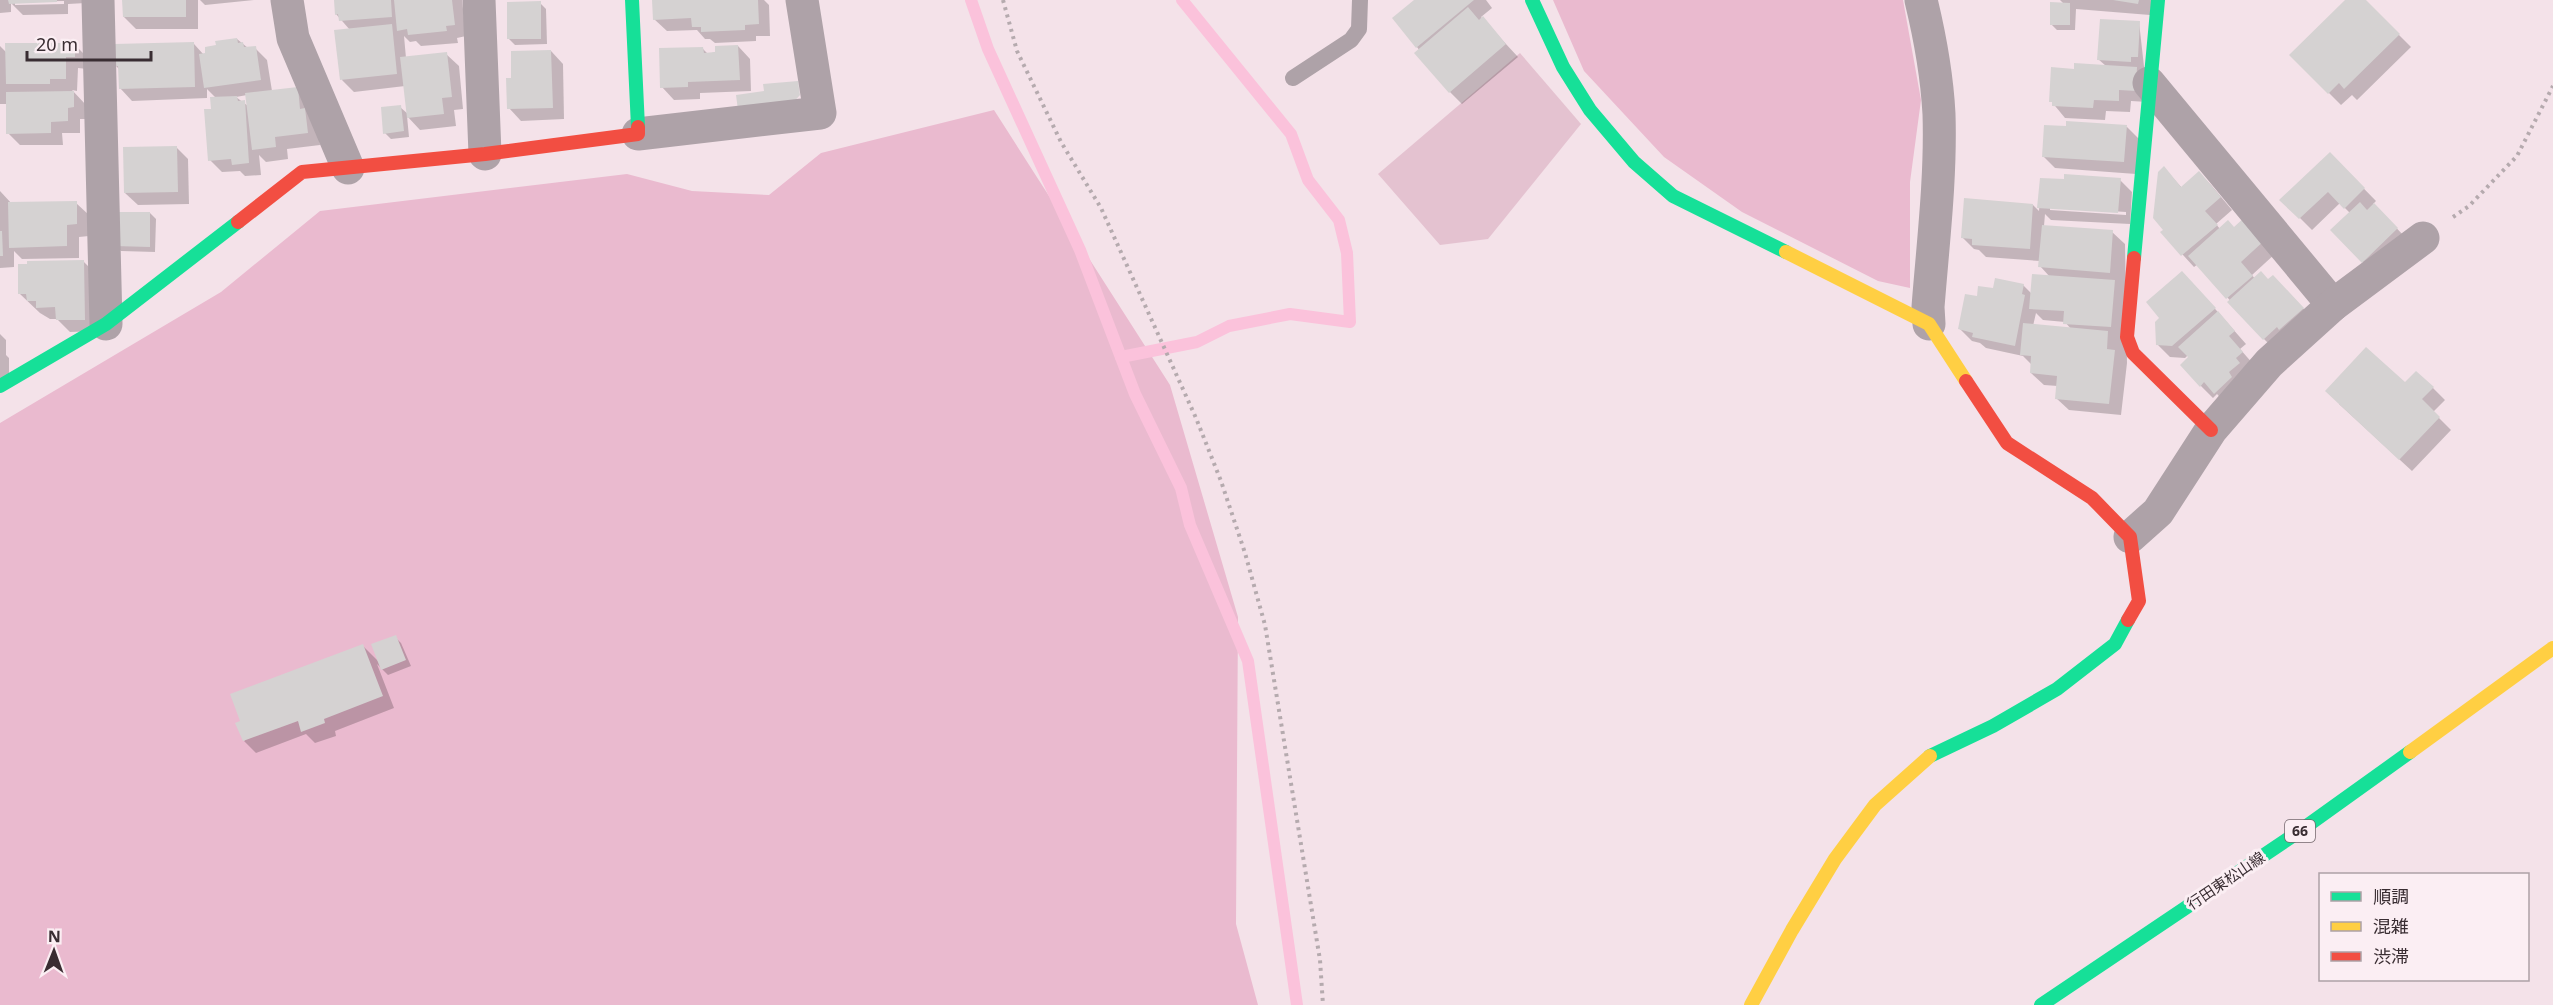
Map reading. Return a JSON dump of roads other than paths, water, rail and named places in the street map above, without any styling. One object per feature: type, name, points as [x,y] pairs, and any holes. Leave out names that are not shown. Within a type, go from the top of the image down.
[{"type":"street","points":[[98,0],[106,324]]},
{"type":"street","points":[[287,0],[293,38],[348,168]]},
{"type":"street","points":[[479,0],[485,154]]},
{"type":"street","points":[[632,0],[638,134]]},
{"type":"street","points":[[0,386],[106,324],[302,172],[485,154],[820,113],[802,0]]},
{"type":"street","points":[[1532,0],[1563,67],[1590,110],[1634,162],[1672,196],[1929,324]]},
{"type":"street","points":[[1751,1005],[1792,930],[1835,859],[1875,805],[1927,758],[1993,726],[2057,689],[2115,644],[2139,601],[2130,537],[2092,498],[2007,443],[1929,324],[1928,308],[1938,183],[1939,113],[1929,34],[1921,0]]},
{"type":"street","points":[[2158,0],[2127,337],[2133,353],[2211,430]]},
{"type":"street","points":[[2149,83],[2333,306]]},
{"type":"street","points":[[2130,537],[2158,512],[2211,430],[2269,363],[2333,306],[2423,238]]},
{"type":"street","name":"行田東松山線","points":[[2041,1005],[2297,833],[2553,648]]},
{"type":"lane","points":[[1293,78],[1352,40],[1359,29],[1360,0]]},
{"type":"waterway","points":[[971,0],[988,49],[1080,250],[1135,394],[1181,488],[1190,525],[1248,661],[1297,1005]]},
{"type":"waterway","points":[[1121,357],[1197,342],[1229,326],[1290,314],[1350,322],[1347,253],[1339,220],[1308,180],[1291,134],[1182,0]]}]
